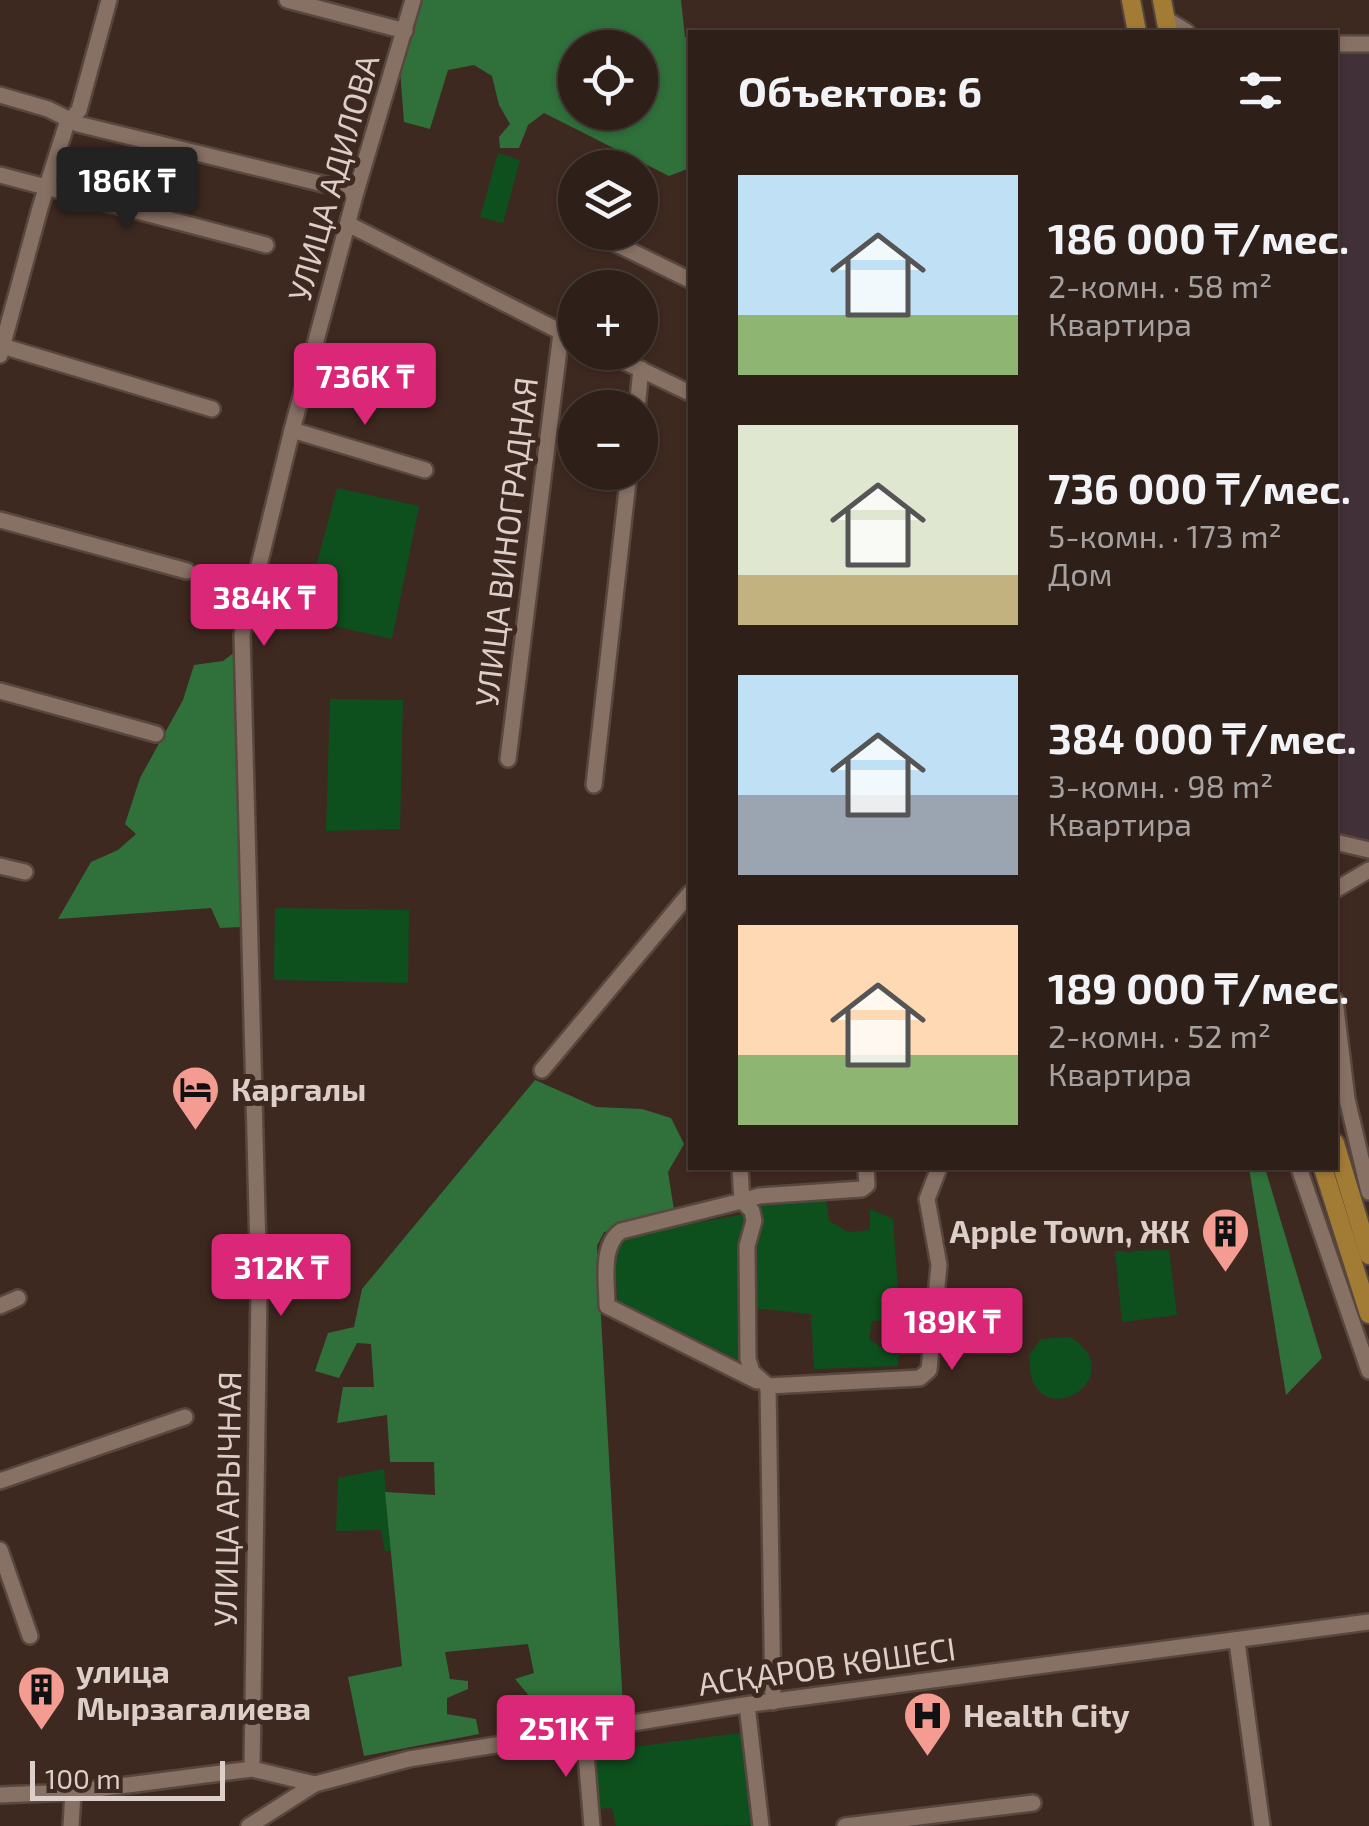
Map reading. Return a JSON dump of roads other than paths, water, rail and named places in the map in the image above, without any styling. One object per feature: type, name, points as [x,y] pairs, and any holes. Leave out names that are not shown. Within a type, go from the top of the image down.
[{"type":"main road","points":[[1131,0],[1137,30]]},
{"type":"main road","points":[[1162,0],[1167,26]]},
{"type":"main road","points":[[1338,1153],[1369,1255]]},
{"type":"main road","points":[[1324,1170],[1369,1314]]},
{"type":"street","points":[[110,0],[79,110],[66,126],[46,187],[1,350],[212,409]]},
{"type":"street","points":[[287,0],[405,31]]},
{"type":"street","name":"УЛИЦА АДИЛОВА","points":[[247,870],[242,634],[356,192],[414,0]]},
{"type":"street","points":[[1338,44],[1369,44]]},
{"type":"street","points":[[0,95],[48,108],[78,124],[356,192]]},
{"type":"street","points":[[0,175],[266,245]]},
{"type":"street","points":[[348,224],[558,331]]},
{"type":"street","points":[[629,250],[688,279]]},
{"type":"street","name":"УЛИЦА ВИНОГРАДНАЯ","points":[[508,758],[563,370]]},
{"type":"street","points":[[643,370],[688,392]]},
{"type":"street","points":[[292,430],[425,470]]},
{"type":"street","points":[[594,785],[627,490]]},
{"type":"street","points":[[0,520],[187,571]]},
{"type":"street","points":[[0,691],[156,734]]},
{"type":"street","points":[[1338,843],[1369,850]]},
{"type":"street","points":[[0,866],[25,872]]},
{"type":"street","name":"УЛИЦА АРЫЧНАЯ","points":[[247,870],[259,1290],[252,1769]]},
{"type":"street","points":[[1338,888],[1369,870]]},
{"type":"street","points":[[542,1070],[688,895]]},
{"type":"street","points":[[1338,1025],[1356,1146],[1369,1192]]},
{"type":"street","points":[[1338,1045],[1342,1058]]},
{"type":"street","points":[[740,1170],[742,1201],[752,1211],[754,1221],[747,1246],[748,1359],[752,1372],[768,1386],[774,1702]]},
{"type":"street","points":[[866,1170],[867,1186],[862,1189],[759,1196],[621,1231],[612,1237],[608,1247],[607,1306],[768,1386],[920,1378],[930,1370],[939,1266],[927,1199],[938,1170]]},
{"type":"street","points":[[1300,1170],[1369,1371]]},
{"type":"street","points":[[0,1306],[18,1298]]},
{"type":"street","points":[[0,1481],[185,1417]]},
{"type":"street","points":[[0,1550],[30,1636]]},
{"type":"street","name":"АСҚАРОВ КӨШЕСІ","points":[[248,1826],[314,1784],[409,1759],[747,1705],[1369,1622]]},
{"type":"street","points":[[1237,1642],[1262,1826]]},
{"type":"street","points":[[747,1705],[761,1826]]},
{"type":"street","points":[[584,1731],[592,1826]]},
{"type":"street","points":[[0,1796],[73,1792],[252,1769],[314,1784]]},
{"type":"street","points":[[71,1826],[73,1792]]},
{"type":"street","points":[[845,1826],[962,1819],[1033,1804]]},
{"type":"place","name":"Каргалы","points":[[196,1132]]},
{"type":"place","name":"Apple Town, ЖК","points":[[1225,1274]]},
{"type":"place","name":"улица Мырзагалиева","points":[[41,1732]]},
{"type":"place","name":"Health City","points":[[928,1758]]}]
